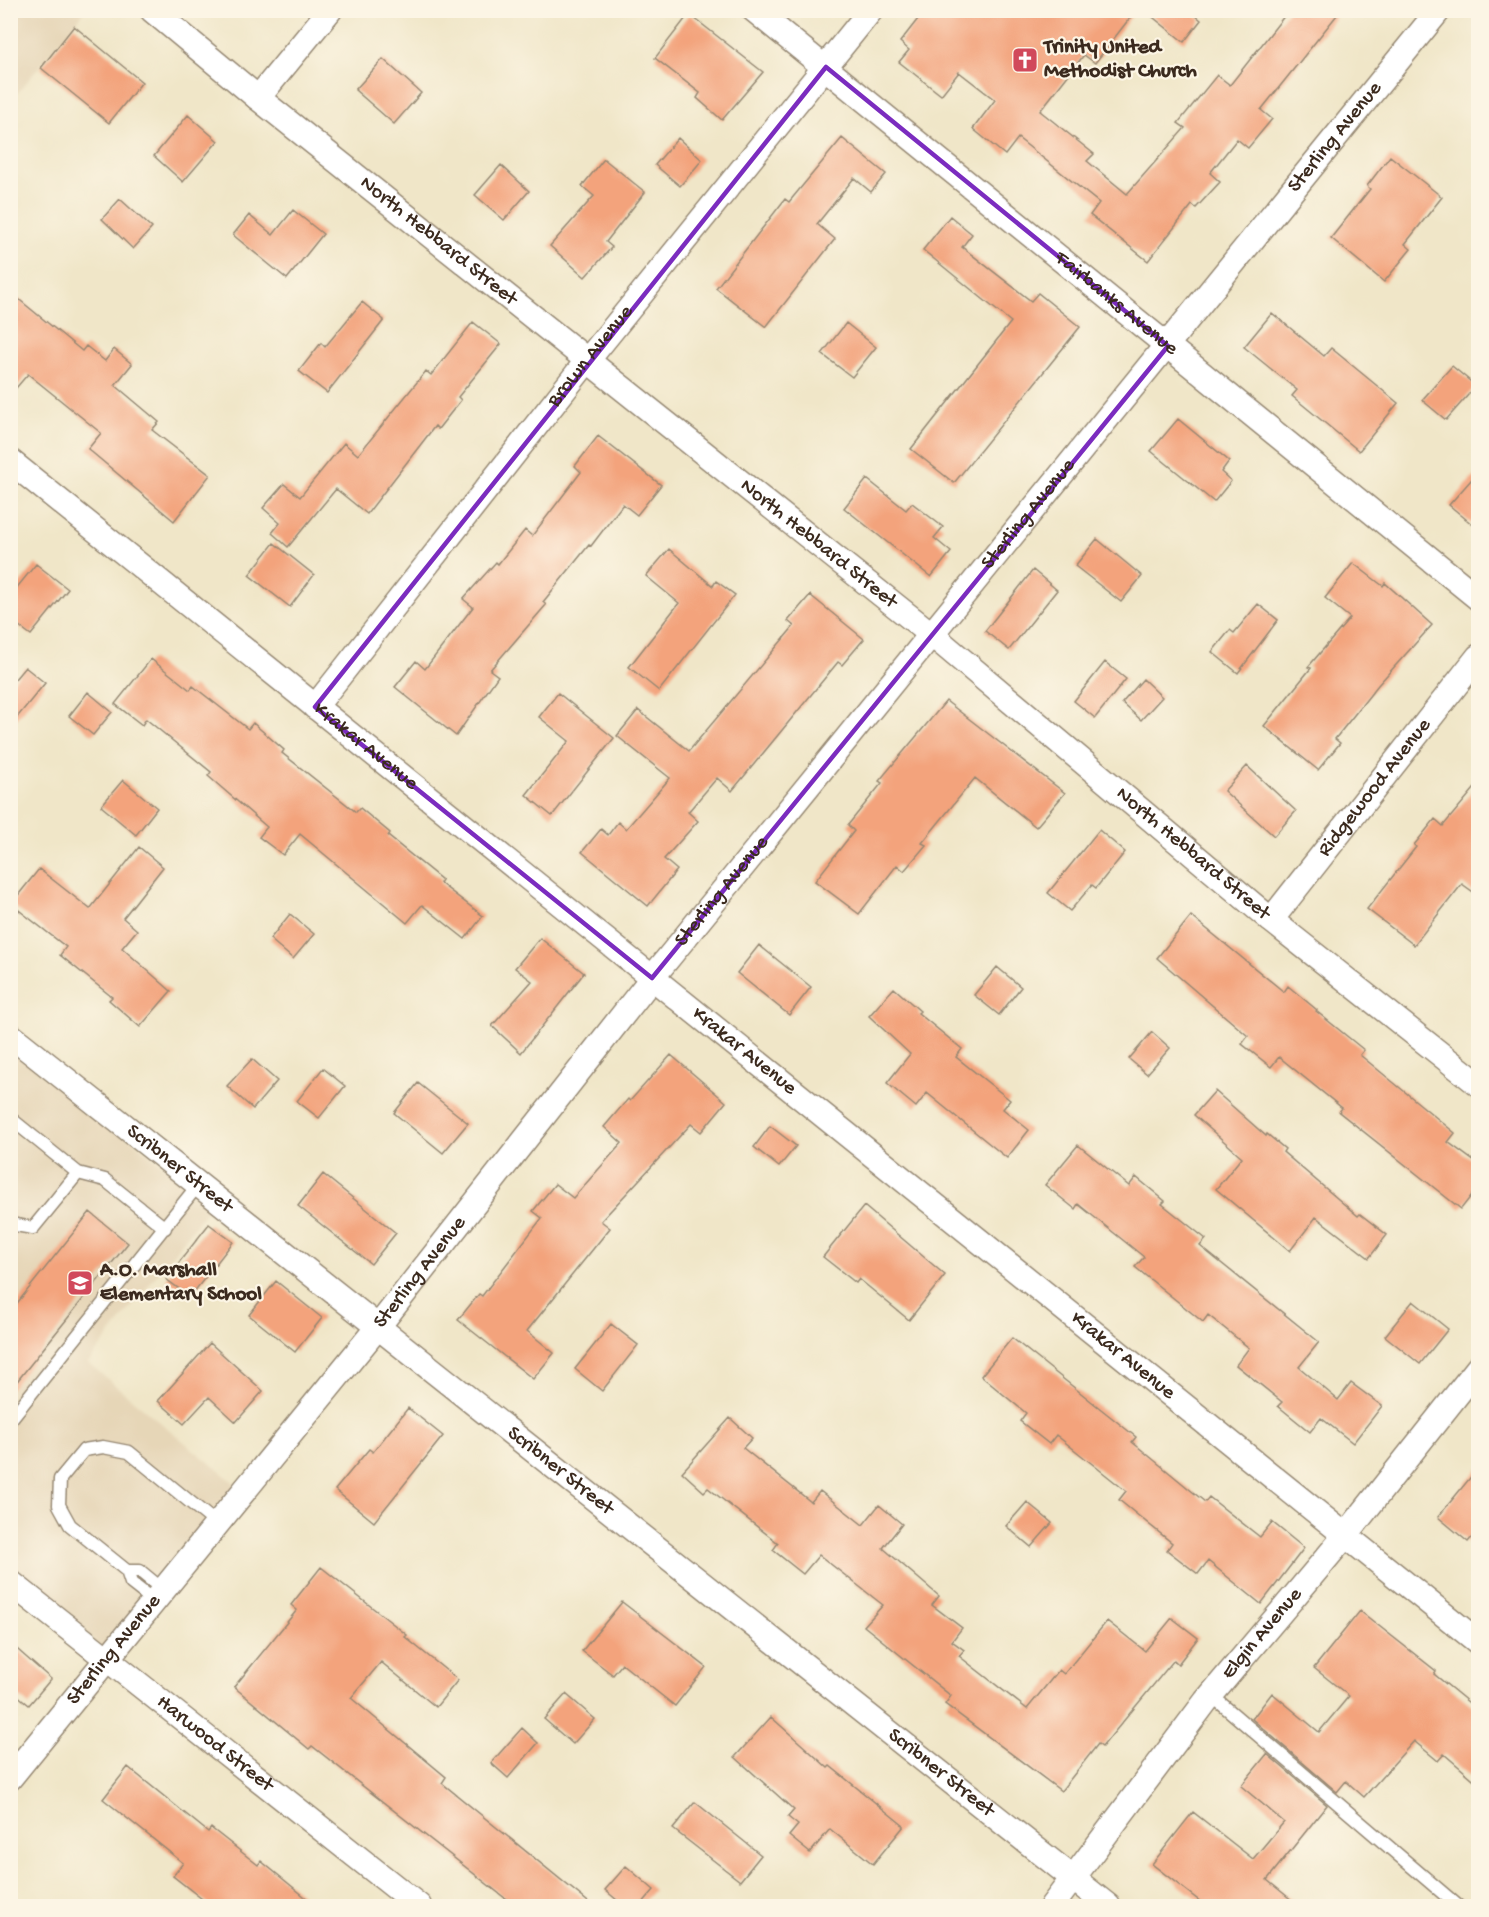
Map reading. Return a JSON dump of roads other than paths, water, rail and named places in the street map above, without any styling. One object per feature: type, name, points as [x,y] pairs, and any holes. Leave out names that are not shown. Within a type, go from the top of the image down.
[{"type":"street","name":"North Hebbard Street","points":[[152,10],[258,99],[931,634],[1271,920],[1479,1084]]},
{"type":"street","points":[[258,99],[330,10]]},
{"type":"street","name":"Fairbanks Avenue","points":[[754,10],[1479,598]]},
{"type":"street","name":"Brown Avenue","points":[[315,707],[587,361],[871,10]]},
{"type":"street","name":"Sterling Avenue","points":[[10,1778],[377,1328],[652,978],[1439,10]]},
{"type":"street","name":"Krakar Avenue","points":[[10,461],[1479,1642]]},
{"type":"street","name":"Ridgewood Avenue","points":[[1271,920],[1479,657]]},
{"type":"street","name":"Scribner Street","points":[[10,1035],[1108,1906]]},
{"type":"street","name":"Elgin Avenue","points":[[1052,1906],[1075,1879],[1211,1695],[1345,1536],[1479,1368]]},
{"type":"street","name":"Harwood Street","points":[[10,1582],[419,1906]]},
{"type":"lane","points":[[10,1118],[78,1173],[105,1180],[165,1228]]},
{"type":"lane","points":[[10,1224],[33,1228],[78,1173]]},
{"type":"lane","points":[[10,1420],[198,1185]]},
{"type":"lane","points":[[158,1595],[140,1571],[127,1571],[70,1525],[59,1505],[60,1479],[84,1450],[103,1447],[129,1452],[217,1524]]},
{"type":"lane","points":[[1211,1695],[1458,1906]]},
{"type":"place","name":"Trinity United Methodist Church","points":[[1025,60]]},
{"type":"place","name":"A.O. Marshall Elementary School","points":[[80,1283]]}]
